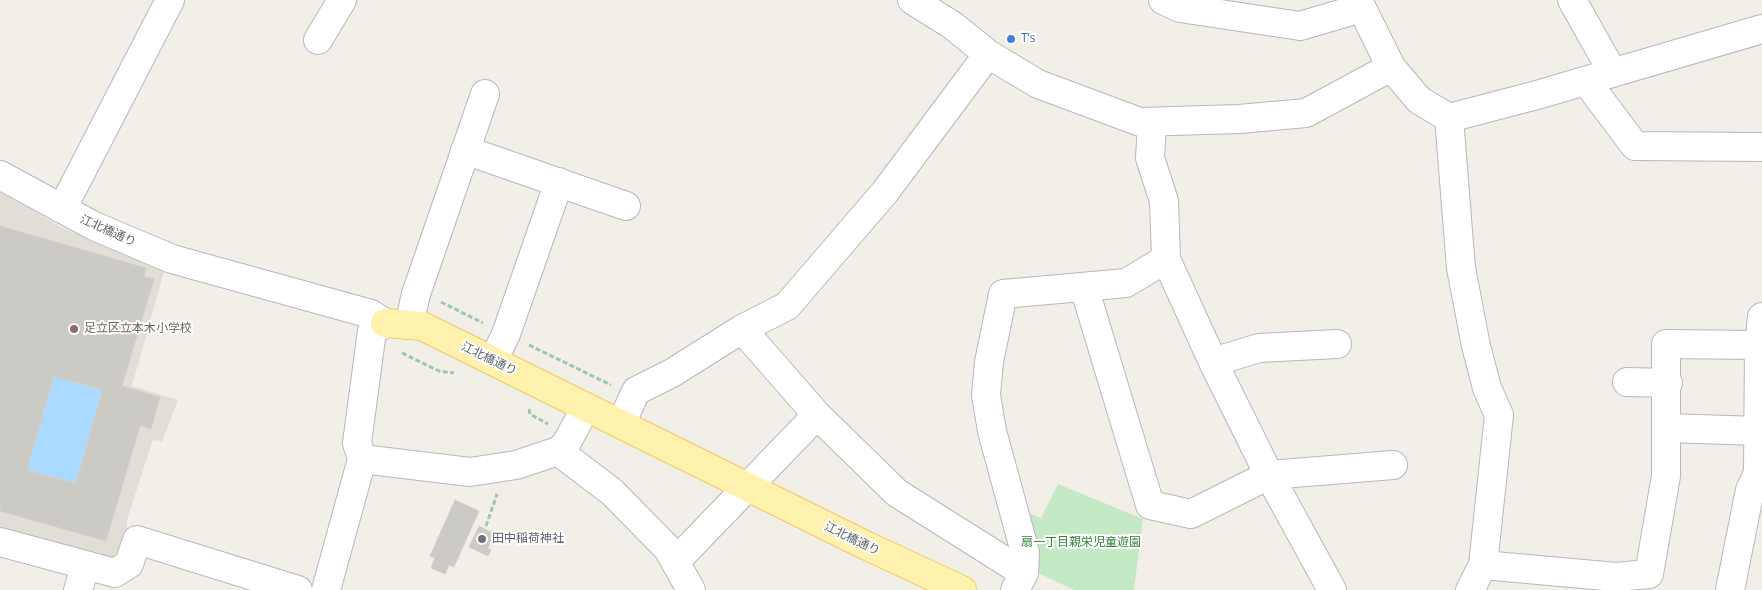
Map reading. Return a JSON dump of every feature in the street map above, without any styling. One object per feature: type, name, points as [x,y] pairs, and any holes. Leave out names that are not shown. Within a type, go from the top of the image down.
[{"type":"main road","name":"江北橋通り","points":[[397,324],[422,326],[867,546],[962,590]]},
{"type":"street","points":[[62,209],[170,0]]},
{"type":"street","points":[[318,40],[342,0]]},
{"type":"street","points":[[912,0],[952,25],[988,54],[1038,84],[1140,122],[1239,119],[1306,113],[1391,67]]},
{"type":"street","points":[[1163,0],[1180,8],[1300,26],[1360,4],[1391,67],[1419,100],[1449,118],[1586,81],[1762,29]]},
{"type":"street","points":[[1572,0],[1613,73]]},
{"type":"street","points":[[621,424],[636,392],[672,373],[742,329],[787,306],[885,192],[988,54]]},
{"type":"street","points":[[1586,81],[1635,146],[1762,146]]},
{"type":"street","points":[[326,590],[362,459],[357,443],[372,331],[397,324],[416,294],[485,94]]},
{"type":"street","points":[[1449,118],[1461,268],[1476,346],[1487,388],[1499,415],[1483,565],[1470,590]]},
{"type":"street","points":[[1152,123],[1150,158],[1164,201],[1166,259],[1268,475],[1332,590]]},
{"type":"street","points":[[465,150],[626,206]]},
{"type":"street","name":"江北橋通り","points":[[0,175],[94,226],[172,259],[371,314],[397,324]]},
{"type":"street","points":[[493,361],[506,334],[559,182]]},
{"type":"street","points":[[742,329],[817,415],[897,493],[1019,582],[1025,552],[992,431],[986,395],[989,362],[1002,294],[1126,283],[1166,259]]},
{"type":"street","points":[[1084,287],[1150,505],[1191,514],[1268,475],[1393,465]]},
{"type":"street","points":[[1730,590],[1750,490],[1758,473],[1761,381],[1759,345],[1762,317]]},
{"type":"street","points":[[1213,362],[1259,348],[1337,344]]},
{"type":"street","points":[[1483,565],[1616,577],[1649,574],[1666,476],[1668,428],[1666,344],[1759,345]]},
{"type":"street","points":[[1627,382],[1668,383]]},
{"type":"street","points":[[362,459],[470,472],[516,465],[558,451],[566,444],[586,407]]},
{"type":"street","points":[[682,580],[747,487],[817,415]]},
{"type":"street","points":[[1668,428],[1758,431]]},
{"type":"street","points":[[558,451],[612,492],[668,549],[682,580]]},
{"type":"street","points":[[0,542],[81,578],[116,574],[129,564],[137,540],[298,590]]},
{"type":"shaded area","name":"足立区立本木小学校","points":[[0,191],[63,228],[164,272],[132,386],[178,400],[162,442],[153,439],[127,520],[127,532],[118,557],[110,562],[0,529]]},
{"type":"green space","name":"扇一丁目親栄児童遊園","points":[[1058,484],[1143,519],[1134,590],[1074,590],[1036,572],[1026,512],[1041,518]]},
{"type":"water","points":[[54,376],[102,390],[76,483],[27,470]]},
{"type":"building","name":"足立区立本木小学校","points":[[0,226],[146,268],[144,277],[154,279],[122,386],[160,397],[151,429],[140,426],[106,541],[0,511]],"holes":[[[54,376],[102,390],[76,483],[27,470]]]},
{"type":"building","points":[[455,500],[479,511],[454,567],[449,565],[445,574],[431,568],[435,558],[430,556]]},
{"type":"building","points":[[479,526],[493,533],[488,549],[491,550],[488,556],[469,547]]},
{"type":"place","name":"T’s","points":[[1011,39]]},
{"type":"place","name":"足立区立本木小学校","points":[[74,329]]},
{"type":"place","name":"田中稲荷神社","points":[[482,539]]}]
